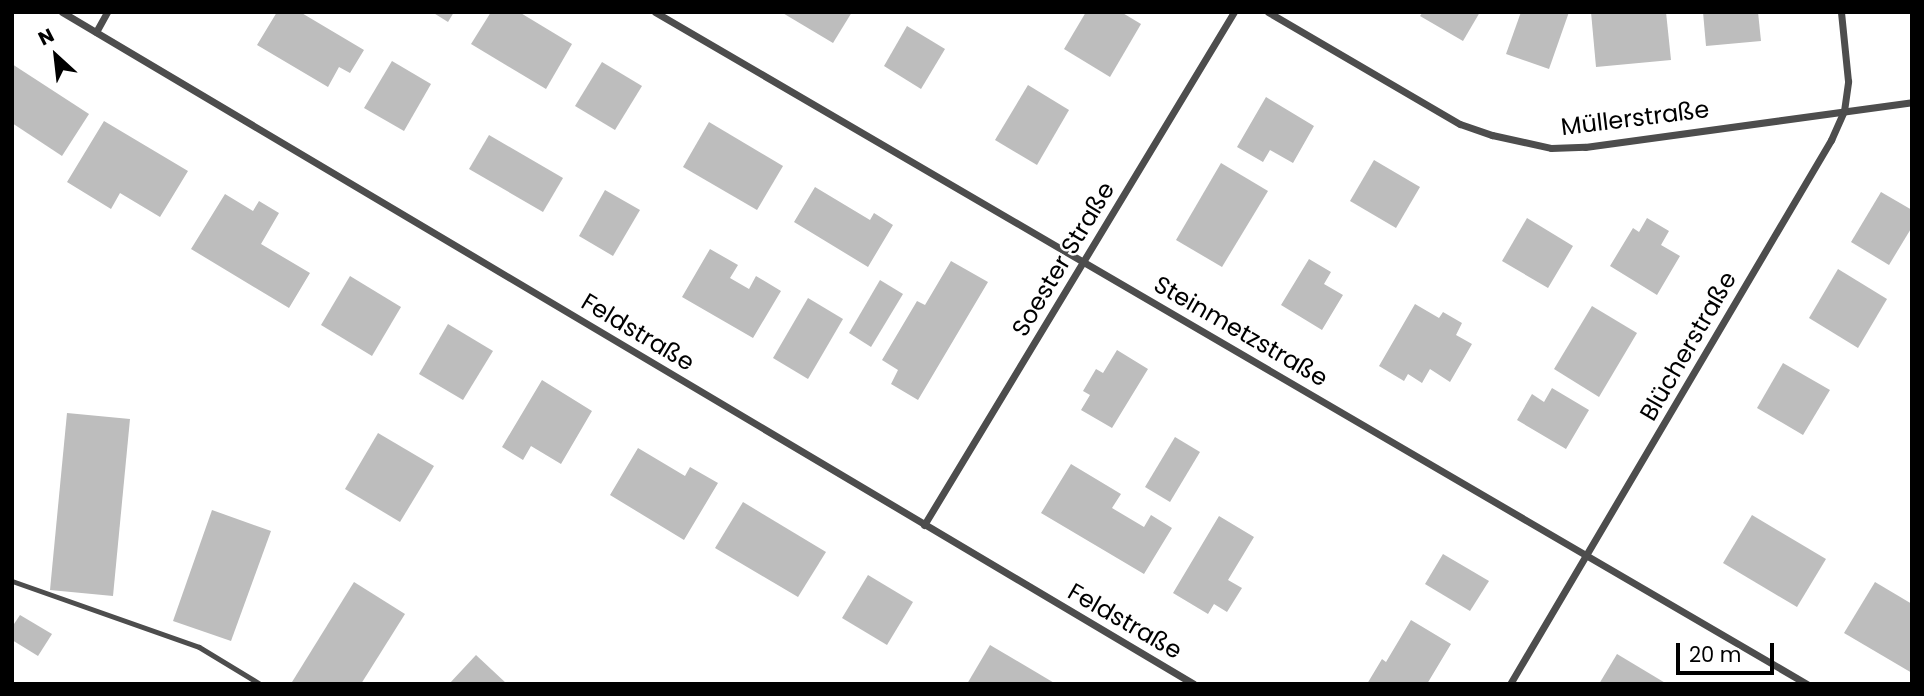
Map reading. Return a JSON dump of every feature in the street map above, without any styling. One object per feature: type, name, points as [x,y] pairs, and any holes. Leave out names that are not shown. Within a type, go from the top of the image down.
[{"type":"street","name":"Feldstraße","points":[[62,12],[1194,684]]},
{"type":"street","points":[[96,32],[107,12]]},
{"type":"street","name":"Steinmetzstraße","points":[[655,12],[1807,684]]},
{"type":"street","name":"Soester Straße","points":[[924,525],[1234,12]]},
{"type":"street","name":"Müllerstraße","points":[[1268,12],[1460,124],[1492,135],[1551,148],[1585,147],[1912,102]]},
{"type":"street","name":"Blücherstraße","points":[[1510,684],[1831,141],[1844,111],[1848,81],[1841,12]]},
{"type":"lane","points":[[12,581],[199,648],[260,684]]},
{"type":"building","points":[[277,12],[300,12],[364,50],[350,73],[339,67],[328,87],[257,45]]},
{"type":"building","points":[[432,12],[454,12],[448,22]]},
{"type":"building","points":[[491,12],[519,12],[572,44],[546,89],[471,44]]},
{"type":"building","points":[[781,12],[852,12],[833,43]]},
{"type":"building","points":[[1086,12],[1121,12],[1141,24],[1110,77],[1064,49]]},
{"type":"building","points":[[1423,12],[1480,12],[1463,41],[1420,16]]},
{"type":"building","points":[[1521,12],[1569,12],[1549,69],[1506,54]]},
{"type":"building","points":[[1591,12],[1666,12],[1671,60],[1596,67]]},
{"type":"building","points":[[1703,12],[1758,12],[1761,41],[1706,46]]},
{"type":"building","points":[[907,26],[945,49],[921,89],[884,66]]},
{"type":"building","points":[[392,61],[431,84],[404,131],[364,108]]},
{"type":"building","points":[[602,62],[642,86],[615,130],[575,106]]},
{"type":"building","points":[[12,64],[89,114],[62,156],[12,123]]},
{"type":"building","points":[[1028,85],[1069,110],[1037,165],[995,140]]},
{"type":"building","points":[[1266,97],[1314,126],[1293,163],[1270,150],[1263,162],[1237,147]]},
{"type":"building","points":[[104,121],[188,171],[160,217],[120,193],[111,209],[67,182]]},
{"type":"building","points":[[709,122],[783,166],[757,210],[683,167]]},
{"type":"building","points":[[489,135],[563,178],[543,212],[469,169]]},
{"type":"building","points":[[1374,160],[1420,187],[1396,228],[1350,201]]},
{"type":"building","points":[[1221,163],[1268,191],[1222,267],[1176,240]]},
{"type":"building","points":[[815,187],[870,220],[874,213],[893,225],[868,267],[794,222]]},
{"type":"building","points":[[605,190],[640,210],[613,256],[579,236]]},
{"type":"building","points":[[1881,192],[1912,210],[1912,227],[1889,265],[1851,242]]},
{"type":"building","points":[[225,194],[253,211],[259,201],[279,213],[261,244],[310,273],[289,308],[191,249]]},
{"type":"building","points":[[1527,218],[1573,246],[1548,288],[1502,261]]},
{"type":"building","points":[[1647,218],[1669,231],[1661,245],[1680,256],[1657,295],[1610,266],[1633,228],[1639,232]]},
{"type":"building","points":[[710,249],[738,265],[730,278],[749,289],[756,276],[781,291],[753,338],[682,297]]},
{"type":"building","points":[[1309,259],[1331,272],[1324,284],[1343,295],[1322,330],[1281,305]]},
{"type":"building","points":[[951,261],[988,282],[918,400],[891,384],[898,370],[882,360],[917,301],[925,305]]},
{"type":"building","points":[[1838,269],[1887,299],[1858,348],[1809,318]]},
{"type":"building","points":[[350,276],[401,307],[372,356],[321,325]]},
{"type":"building","points":[[880,280],[903,294],[871,347],[849,333]]},
{"type":"building","points":[[808,298],[843,319],[808,379],[773,358]]},
{"type":"building","points":[[1415,304],[1439,318],[1443,312],[1462,323],[1456,335],[1472,344],[1450,382],[1430,369],[1422,383],[1408,374],[1404,381],[1379,366]]},
{"type":"building","points":[[1592,306],[1637,333],[1599,397],[1554,369]]},
{"type":"building","points":[[448,324],[493,351],[463,400],[419,374]]},
{"type":"building","points":[[1117,350],[1148,369],[1112,428],[1081,410],[1090,395],[1083,391],[1096,369],[1103,373]]},
{"type":"building","points":[[1783,363],[1830,390],[1803,435],[1757,408]]},
{"type":"building","points":[[542,380],[592,411],[561,464],[531,446],[523,460],[502,447]]},
{"type":"building","points":[[1552,388],[1589,410],[1566,449],[1517,420],[1532,394],[1544,402]]},
{"type":"building","points":[[67,413],[130,419],[113,596],[50,590]]},
{"type":"building","points":[[378,433],[434,466],[400,522],[345,489]]},
{"type":"building","points":[[1175,437],[1200,452],[1170,502],[1145,487]]},
{"type":"building","points":[[638,448],[685,476],[690,467],[718,483],[684,540],[610,495]]},
{"type":"building","points":[[1071,464],[1121,494],[1112,508],[1144,527],[1151,515],[1172,528],[1144,574],[1041,513]]},
{"type":"building","points":[[743,502],[826,552],[798,597],[715,548]]},
{"type":"building","points":[[212,510],[271,531],[231,641],[173,621]]},
{"type":"building","points":[[1752,515],[1826,559],[1797,607],[1723,563]]},
{"type":"building","points":[[1219,516],[1254,537],[1228,580],[1242,588],[1227,612],[1214,604],[1208,614],[1173,593]]},
{"type":"building","points":[[1443,554],[1489,581],[1470,611],[1425,584]]},
{"type":"building","points":[[868,575],[913,602],[887,645],[842,618]]},
{"type":"building","points":[[354,582],[405,614],[361,684],[294,684],[292,682]]},
{"type":"building","points":[[1875,582],[1912,604],[1912,673],[1844,633]]},
{"type":"building","points":[[20,615],[52,634],[38,656],[12,640],[12,627]]},
{"type":"building","points":[[1411,620],[1451,644],[1427,684],[1367,684],[1382,659],[1386,662]]},
{"type":"building","points":[[990,645],[1024,665],[1056,684],[967,684]]},
{"type":"building","points":[[1617,654],[1667,684],[1599,684]]},
{"type":"building","points":[[476,655],[507,684],[449,684]]}]
